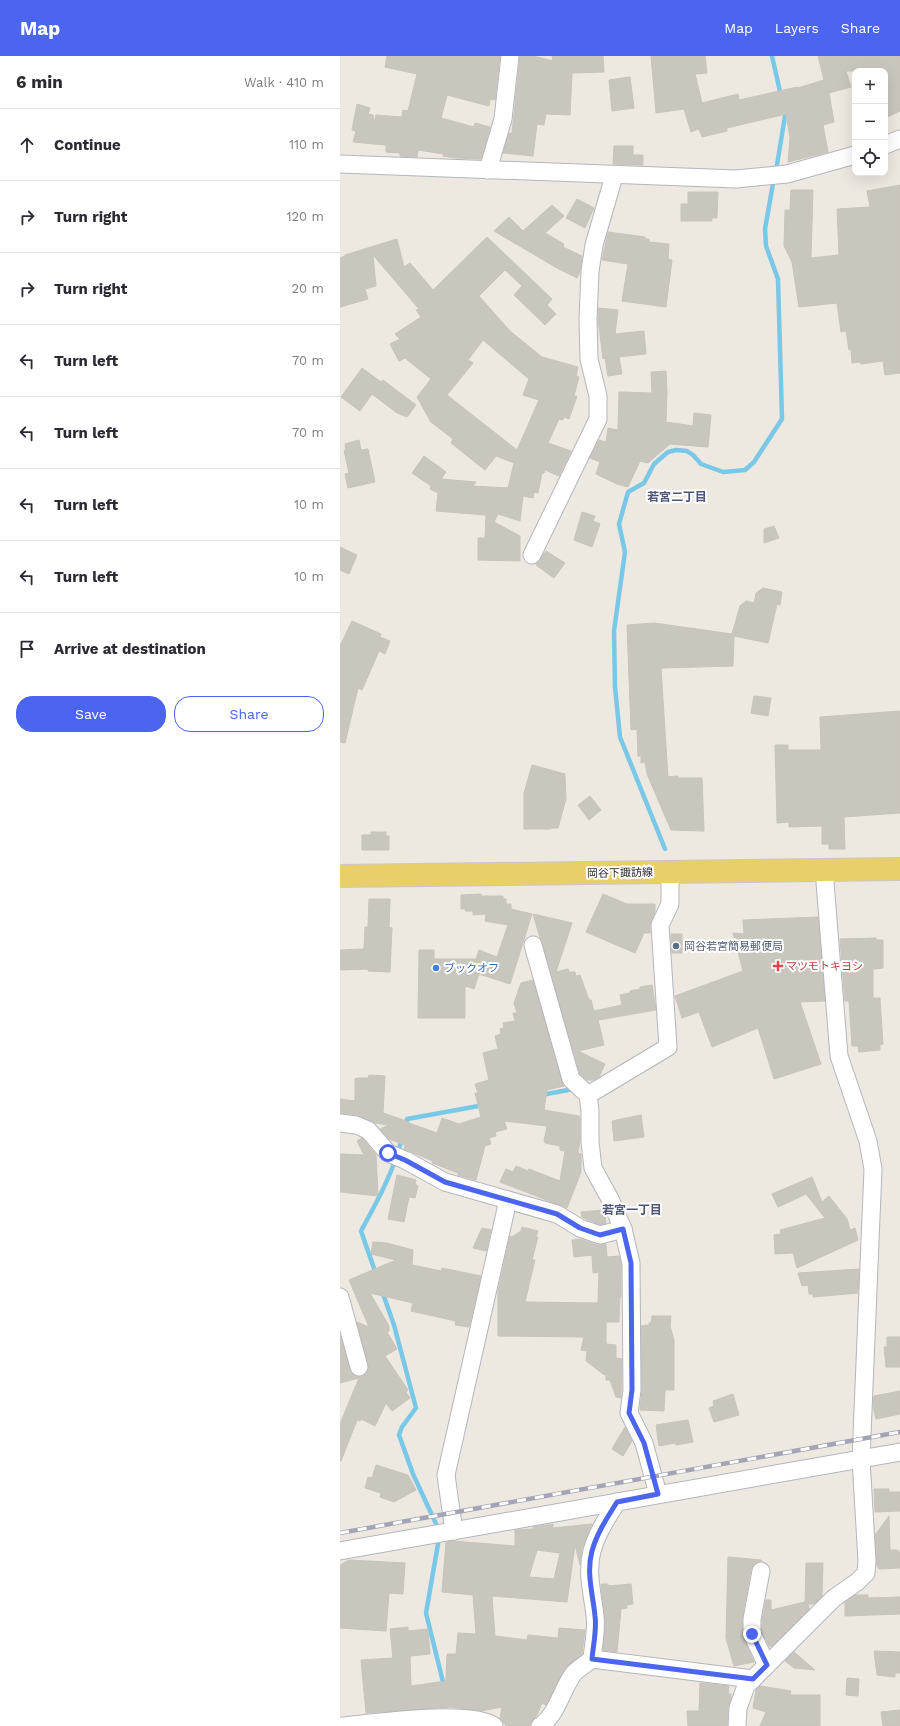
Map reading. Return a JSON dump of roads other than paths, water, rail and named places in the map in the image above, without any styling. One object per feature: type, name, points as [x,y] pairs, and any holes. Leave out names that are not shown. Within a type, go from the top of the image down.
[{"type":"main road","name":"岡谷下諏訪線","points":[[340,876],[900,869]]},
{"type":"street","points":[[488,170],[504,119],[510,56]]},
{"type":"street","points":[[888,144],[900,139]]},
{"type":"street","points":[[340,164],[614,176],[736,179],[787,174],[852,156]]},
{"type":"street","points":[[532,555],[598,419],[598,396],[589,359],[588,319],[590,271],[594,245],[614,176]]},
{"type":"street","points":[[737,1726],[738,1708],[746,1686],[834,1598],[857,1582],[866,1572],[867,1560],[861,1459],[873,1169],[868,1141],[839,1056],[824,870]]},
{"type":"street","points":[[588,1095],[668,1047],[660,925],[670,904],[670,872]]},
{"type":"street","points":[[534,945],[571,1079],[588,1095],[590,1111],[590,1142],[594,1168],[623,1229],[631,1263],[632,1390],[629,1413],[644,1443],[658,1494]]},
{"type":"street","points":[[340,1123],[356,1124],[368,1130],[388,1153],[405,1160],[445,1182],[557,1214],[580,1228],[600,1235],[623,1229]]},
{"type":"street","points":[[454,1531],[446,1476],[508,1200]]},
{"type":"street","points":[[340,1297],[359,1367]]},
{"type":"street","points":[[340,1551],[900,1452]]},
{"type":"street","points":[[592,1659],[596,1617],[590,1590],[591,1552],[598,1534],[617,1502]]},
{"type":"street","points":[[761,1571],[752,1619],[752,1634],[767,1665]]},
{"type":"street","points":[[540,1726],[546,1722],[553,1712],[574,1673],[592,1659],[753,1679]]},
{"type":"street","points":[[342,1726],[451,1717],[478,1719],[494,1726]]},
{"type":"waterway","points":[[772,56],[781,96]]},
{"type":"waterway","points":[[776,171],[785,116],[784,109]]},
{"type":"waterway","points":[[665,849],[620,737],[615,687],[614,631],[625,552],[619,524],[628,492],[644,483],[654,464],[668,452],[676,450],[687,451],[701,464],[723,472],[745,470],[754,462],[782,419],[778,279],[766,246],[765,229],[774,178]]},
{"type":"waterway","points":[[541,1095],[574,1089]]},
{"type":"waterway","points":[[405,1127],[407,1119],[484,1105]]},
{"type":"waterway","points":[[376,1274],[361,1231],[390,1175],[402,1138]]},
{"type":"waterway","points":[[382,1291],[394,1325],[416,1408],[402,1427],[399,1435],[413,1474],[438,1529]]},
{"type":"waterway","points":[[438,1537],[426,1613],[444,1686]]},
{"type":"railway","points":[[340,1533],[900,1432]]},
{"type":"place","name":"岡谷若宮簡易郵便局","points":[[676,946]]},
{"type":"place","name":"マツモトキヨシ","points":[[778,966]]},
{"type":"place","name":"ブックオフ","points":[[436,968]]},
{"type":"district","name":"若宮二丁目","points":[[677,497]]},
{"type":"district","name":"若宮一丁目","points":[[632,1210]]}]
